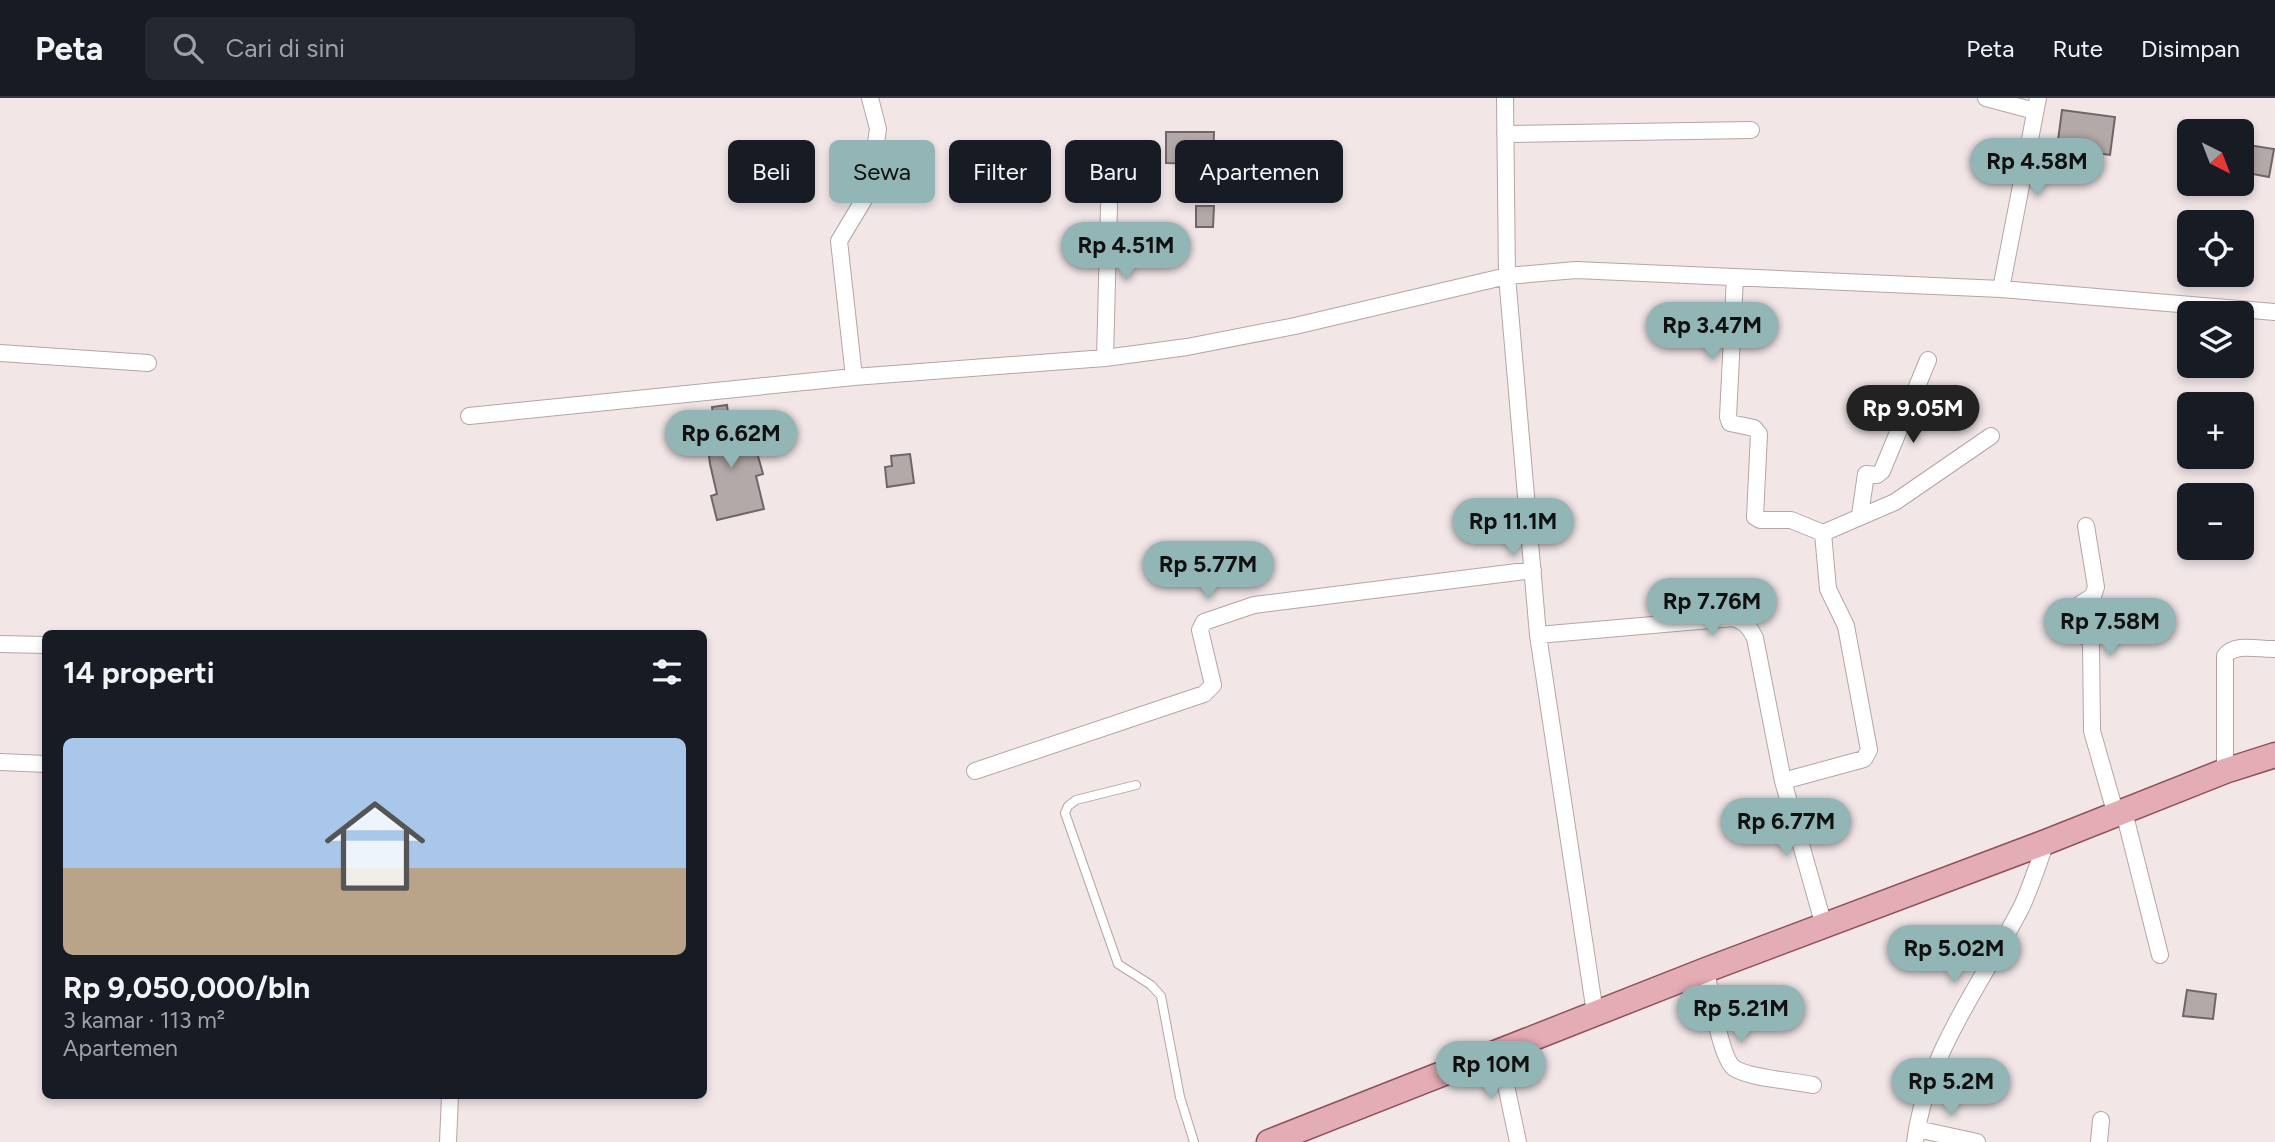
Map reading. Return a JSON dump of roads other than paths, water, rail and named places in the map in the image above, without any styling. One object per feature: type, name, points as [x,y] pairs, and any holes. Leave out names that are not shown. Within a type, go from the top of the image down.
[{"type":"main road","points":[[1269,1142],[1595,1013],[2225,771],[2274,759]]},
{"type":"street","points":[[854,377],[839,241],[869,191],[878,129],[870,98]]},
{"type":"street","points":[[1505,98],[1507,276],[1538,635],[1595,1013]]},
{"type":"street","points":[[1986,98],[2037,104],[2001,289]]},
{"type":"street","points":[[1505,134],[1751,130]]},
{"type":"street","points":[[1105,358],[1109,205]]},
{"type":"street","points":[[469,416],[854,377],[1105,358],[1187,347],[1295,326],[1507,276],[1576,270],[2001,289],[2275,312]]},
{"type":"street","points":[[1735,277],[1728,417],[1730,423],[1754,428],[1759,434],[1755,517],[1760,520],[1791,520],[1823,533],[1895,502],[1991,436]]},
{"type":"street","points":[[0,354],[148,363]]},
{"type":"street","points":[[1860,515],[1866,474],[1877,475],[1882,471],[1928,360]]},
{"type":"street","points":[[2086,526],[2096,587],[2092,596],[2074,608],[2074,631],[2078,636],[2091,640],[2092,731],[2120,813],[2160,955]]},
{"type":"street","points":[[1783,781],[1864,759],[1869,753],[1853,650],[1846,626],[1828,589],[1823,533]]},
{"type":"street","points":[[975,771],[1204,694],[1213,685],[1200,630],[1204,622],[1255,605],[1532,570]]},
{"type":"street","points":[[1538,635],[1732,618],[1749,626],[1755,638],[1783,781],[1824,926]]},
{"type":"street","points":[[0,645],[42,645]]},
{"type":"street","points":[[2225,771],[2225,656],[2235,648],[2275,649]]},
{"type":"street","points":[[0,762],[42,764]]},
{"type":"street","points":[[1977,1142],[1916,1136],[1937,1063],[1963,1006],[2021,907],[2046,842]]},
{"type":"street","points":[[1706,970],[1723,1050],[1729,1063],[1743,1072],[1813,1085]]},
{"type":"street","points":[[1499,1052],[1518,1142]]},
{"type":"street","points":[[448,1142],[450,1099]]},
{"type":"street","points":[[2099,1142],[2101,1119]]},
{"type":"lane","points":[[1136,785],[1076,800],[1068,806],[1065,813],[1118,964],[1151,985],[1161,996],[1180,1097],[1194,1142]]}]
